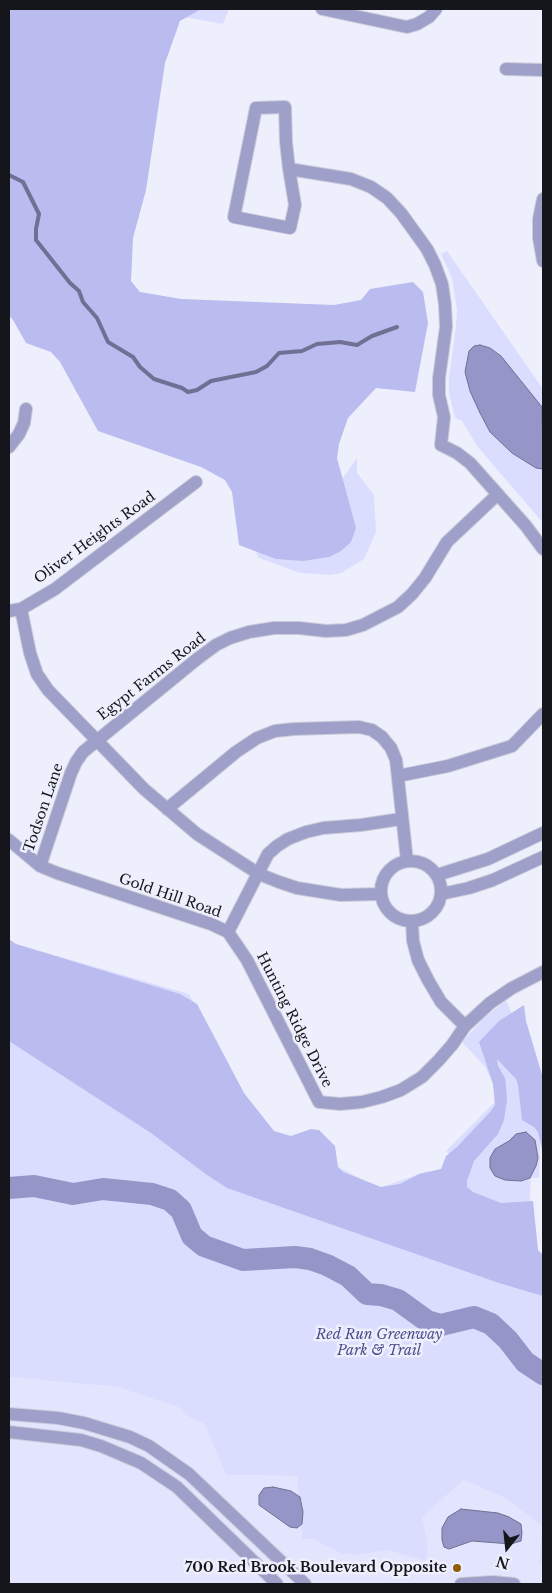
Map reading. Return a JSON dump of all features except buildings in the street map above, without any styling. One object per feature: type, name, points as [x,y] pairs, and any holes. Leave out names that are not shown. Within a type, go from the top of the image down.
[{"type":"street","points":[[322,9],[407,27],[429,17],[436,9]]},
{"type":"street","points":[[506,69],[543,70]]},
{"type":"street","points":[[285,107],[289,169],[295,205],[290,228],[234,217],[256,108],[285,107]]},
{"type":"street","points":[[289,169],[351,180],[371,187],[386,198],[401,213],[436,265],[442,284],[446,327],[439,378],[439,395],[444,417],[441,445],[457,453],[470,463],[539,541],[543,549]]},
{"type":"street","points":[[543,199],[539,219],[539,238],[543,261]]},
{"type":"street","points":[[9,447],[19,434],[24,423],[26,409]]},
{"type":"street","name":"Oliver Heights Road","points":[[15,610],[55,589],[196,482]]},
{"type":"street","name":"Egypt Farms Road","points":[[98,739],[197,659],[230,638],[249,632],[274,628],[326,631],[346,630],[362,625],[398,607],[425,578],[447,542],[498,494]]},
{"type":"street","points":[[15,610],[37,674],[48,690],[98,739],[144,789],[210,843],[259,874],[297,888],[341,895],[381,894]]},
{"type":"street","points":[[398,776],[448,766],[512,746],[543,714]]},
{"type":"street","points":[[167,809],[236,752],[257,738],[275,731],[359,727],[372,730],[382,737],[391,748],[396,760],[407,861]]},
{"type":"street","name":"Todson Lane","points":[[40,866],[76,762],[83,752],[98,739]]},
{"type":"street","name":"Gold Hill Road","points":[[9,840],[40,866],[57,874],[211,924],[228,932],[268,854],[277,846],[288,839],[323,828],[401,819]]},
{"type":"street","points":[[437,875],[488,859],[543,833]]},
{"type":"street","points":[[441,894],[493,880],[543,857]]},
{"type":"street","points":[[407,861],[424,864],[437,875],[441,894],[433,912],[424,918],[412,921],[401,919],[390,912],[385,905],[381,894],[383,880],[397,864],[407,861]]},
{"type":"street","points":[[412,921],[413,941],[418,960],[428,980],[440,1002],[465,1026],[490,1003],[512,988],[543,972]]},
{"type":"street","name":"Hunting Ridge Drive","points":[[228,932],[247,960],[319,1102],[340,1104],[362,1102],[401,1090],[422,1077],[452,1045],[465,1026]]},
{"type":"street","points":[[9,1414],[58,1418],[84,1423],[130,1437],[149,1446],[189,1474],[304,1584]]},
{"type":"street","points":[[9,1432],[81,1440],[101,1446],[141,1463],[177,1487],[277,1584]]},
{"type":"street","points":[[461,1584],[493,1582],[514,1584]]},
{"type":"shaded area","points":[[9,9],[201,9],[180,21],[165,63],[146,190],[133,238],[131,281],[140,292],[181,299],[334,305],[361,300],[370,289],[413,282],[423,292],[428,323],[415,392],[376,388],[348,418],[339,444],[337,458],[356,528],[351,542],[341,551],[329,557],[303,561],[276,559],[239,545],[232,492],[225,480],[201,467],[98,431],[60,362],[51,352],[26,343],[9,315]]},
{"type":"shaded area","points":[[480,345],[490,348],[501,356],[542,407],[543,469],[536,468],[512,453],[490,432],[480,413],[470,391],[465,372],[469,351],[474,346]]},
{"type":"shaded area","points":[[9,939],[16,944],[180,994],[197,1004],[244,1093],[274,1131],[291,1136],[311,1129],[319,1130],[335,1146],[338,1167],[343,1172],[381,1187],[400,1184],[419,1174],[441,1169],[446,1156],[491,1111],[495,1105],[493,1084],[479,1042],[499,1021],[524,1005],[526,1021],[543,1078],[543,1153],[538,1132],[534,1127],[522,1120],[516,1079],[497,1059],[506,1085],[507,1100],[504,1120],[498,1134],[474,1161],[467,1181],[467,1187],[473,1192],[501,1203],[533,1201],[538,1250],[543,1255],[543,1296],[499,1283],[227,1188],[207,1175],[151,1133],[9,1041]]},
{"type":"shaded area","points":[[526,1132],[535,1140],[538,1158],[530,1178],[521,1181],[505,1180],[495,1176],[490,1168],[490,1158],[495,1149],[509,1141],[516,1134]]},
{"type":"shaded area","points":[[9,1377],[117,1387],[180,1408],[185,1415],[204,1424],[226,1475],[297,1476],[302,1539],[315,1540],[342,1554],[359,1555],[387,1550],[426,1560],[428,1545],[422,1517],[464,1480],[505,1498],[542,1526],[539,1561],[543,1564],[543,1584],[9,1584]]},
{"type":"shaded area","points":[[273,1487],[291,1491],[300,1497],[303,1512],[302,1524],[297,1528],[290,1527],[259,1505],[259,1495],[264,1488]]},
{"type":"shaded area","points":[[461,1509],[498,1513],[509,1517],[521,1524],[521,1541],[511,1544],[472,1541],[449,1549],[444,1547],[442,1528],[448,1517]]},
{"type":"green space","points":[[139,9],[229,9],[223,24]]},
{"type":"green space","points":[[447,251],[543,389],[543,523],[477,446],[462,421],[455,418],[449,393],[449,378],[457,310],[452,278],[441,254]]},
{"type":"green space","points":[[357,458],[357,473],[374,495],[376,532],[364,559],[341,573],[330,575],[300,573],[259,558],[256,553],[300,520],[340,482]]},
{"type":"green space","name":"Red Run Greenway Park & Trail","points":[[9,942],[189,994],[260,1127],[379,1188],[428,1171],[444,1189],[464,1169],[446,1151],[500,1097],[485,1067],[462,1042],[485,1017],[506,1000],[543,1084],[539,1178],[531,1178],[526,1260],[543,1261],[543,1564],[539,1562],[542,1526],[505,1498],[464,1480],[422,1517],[428,1545],[426,1561],[387,1550],[359,1555],[342,1554],[315,1540],[302,1539],[297,1476],[226,1475],[204,1424],[185,1415],[180,1408],[117,1387],[9,1377]]},
{"type":"waterway","points":[[9,175],[23,182],[39,214],[36,240],[70,283],[79,291],[83,302],[97,318],[108,342],[133,357],[140,367],[154,379],[182,388],[188,392],[197,390],[211,381],[256,372],[267,366],[279,353],[302,351],[317,344],[340,342],[357,345],[372,336],[397,327]]},
{"type":"waterway","points":[[9,1188],[34,1186],[73,1194],[103,1189],[152,1194],[170,1200],[181,1210],[192,1236],[204,1246],[243,1260],[295,1257],[310,1259],[348,1276],[367,1294],[381,1295],[398,1300],[427,1321],[441,1325],[474,1317],[491,1324],[508,1340],[525,1362],[543,1374]]},
{"type":"place","name":"700 Red Brook Boulevard Opposite","points":[[457,1568]]}]
